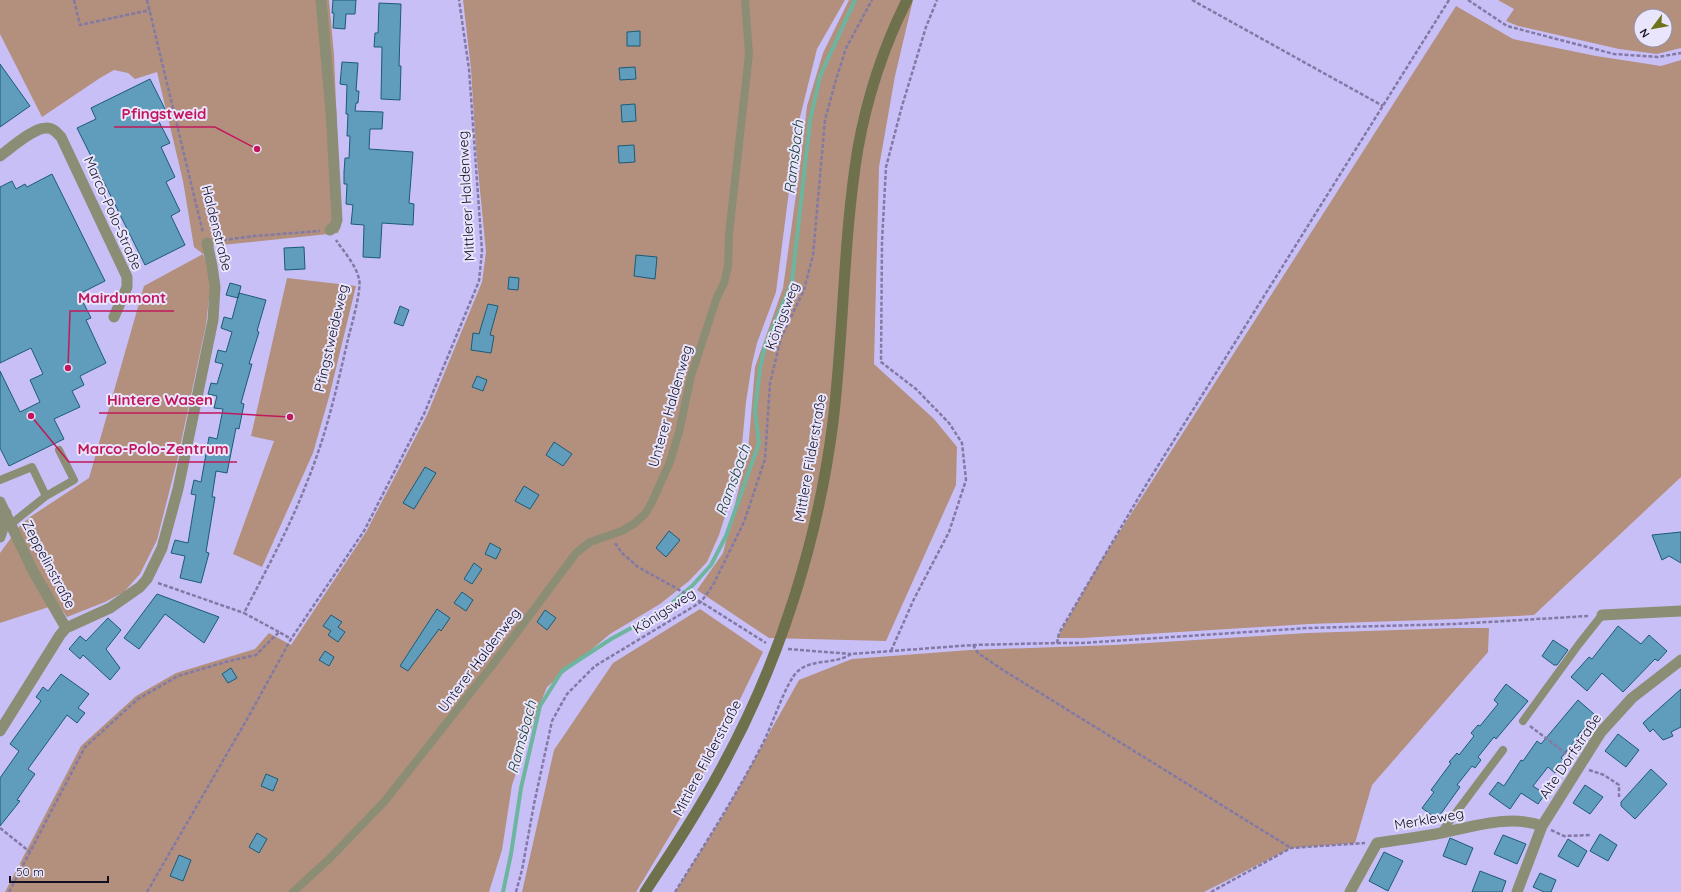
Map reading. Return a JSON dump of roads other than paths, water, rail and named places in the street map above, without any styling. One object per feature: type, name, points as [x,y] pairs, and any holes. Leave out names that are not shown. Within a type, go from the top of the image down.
[{"type":"main road","name":"Mittlere Filderstraße","points":[[645,892],[722,767],[751,709],[779,641],[808,552],[822,489],[833,424],[851,201],[858,146],[871,94],[886,49],[907,0]]},
{"type":"street","points":[[321,0],[330,104],[337,220],[335,226],[330,230]]},
{"type":"street","name":"Marco-Polo-Straße","points":[[0,156],[37,130],[49,128],[57,132],[65,144],[127,277],[126,287],[114,317]]},
{"type":"street","name":"Haldenstraße","points":[[66,628],[121,601],[140,588],[147,580],[162,548],[177,495],[213,320],[215,287],[207,242]]},
{"type":"street","name":"Zeppelinstraße","points":[[0,502],[33,571],[66,628]]},
{"type":"street","name":"Zeppelinstraße","points":[[0,537],[4,528],[6,513]]},
{"type":"street","points":[[1602,615],[1681,611]]},
{"type":"street","points":[[0,730],[52,645],[66,628]]},
{"type":"street","name":"Alte Dorfstraße","points":[[1517,892],[1542,826],[1601,732],[1632,698],[1681,660]]},
{"type":"street","name":"Merkleweg","points":[[1350,892],[1377,843],[1440,834],[1499,822],[1531,822],[1542,826]]},
{"type":"lane","name":"Unterer Haldenweg","points":[[293,892],[329,859],[384,802],[494,663],[576,553],[590,542],[622,531],[635,523],[644,514],[652,502],[670,462],[679,432],[691,376],[717,297],[724,283],[728,266],[730,227],[749,54],[744,0]]},
{"type":"lane","points":[[11,524],[46,496],[74,480],[59,450]]},
{"type":"lane","points":[[0,480],[32,467],[46,496]]},
{"type":"lane","points":[[1523,721],[1602,615]]},
{"type":"lane","points":[[1440,834],[1503,750]]},
{"type":"waterway","name":"Ramsbach","points":[[503,892],[511,854],[521,788],[540,706],[562,671],[611,639],[664,610],[692,586],[711,565],[726,536],[759,443],[755,410],[760,368],[765,346],[792,282],[810,121],[820,76],[855,0]]},
{"type":"place","name":"Pfingstweid","points":[[257,149]]},
{"type":"place","name":"Mairdumont","points":[[68,368]]},
{"type":"place","name":"Marco-Polo-Zentrum","points":[[31,416]]},
{"type":"place","name":"Hintere Wasen","points":[[290,417]]}]
